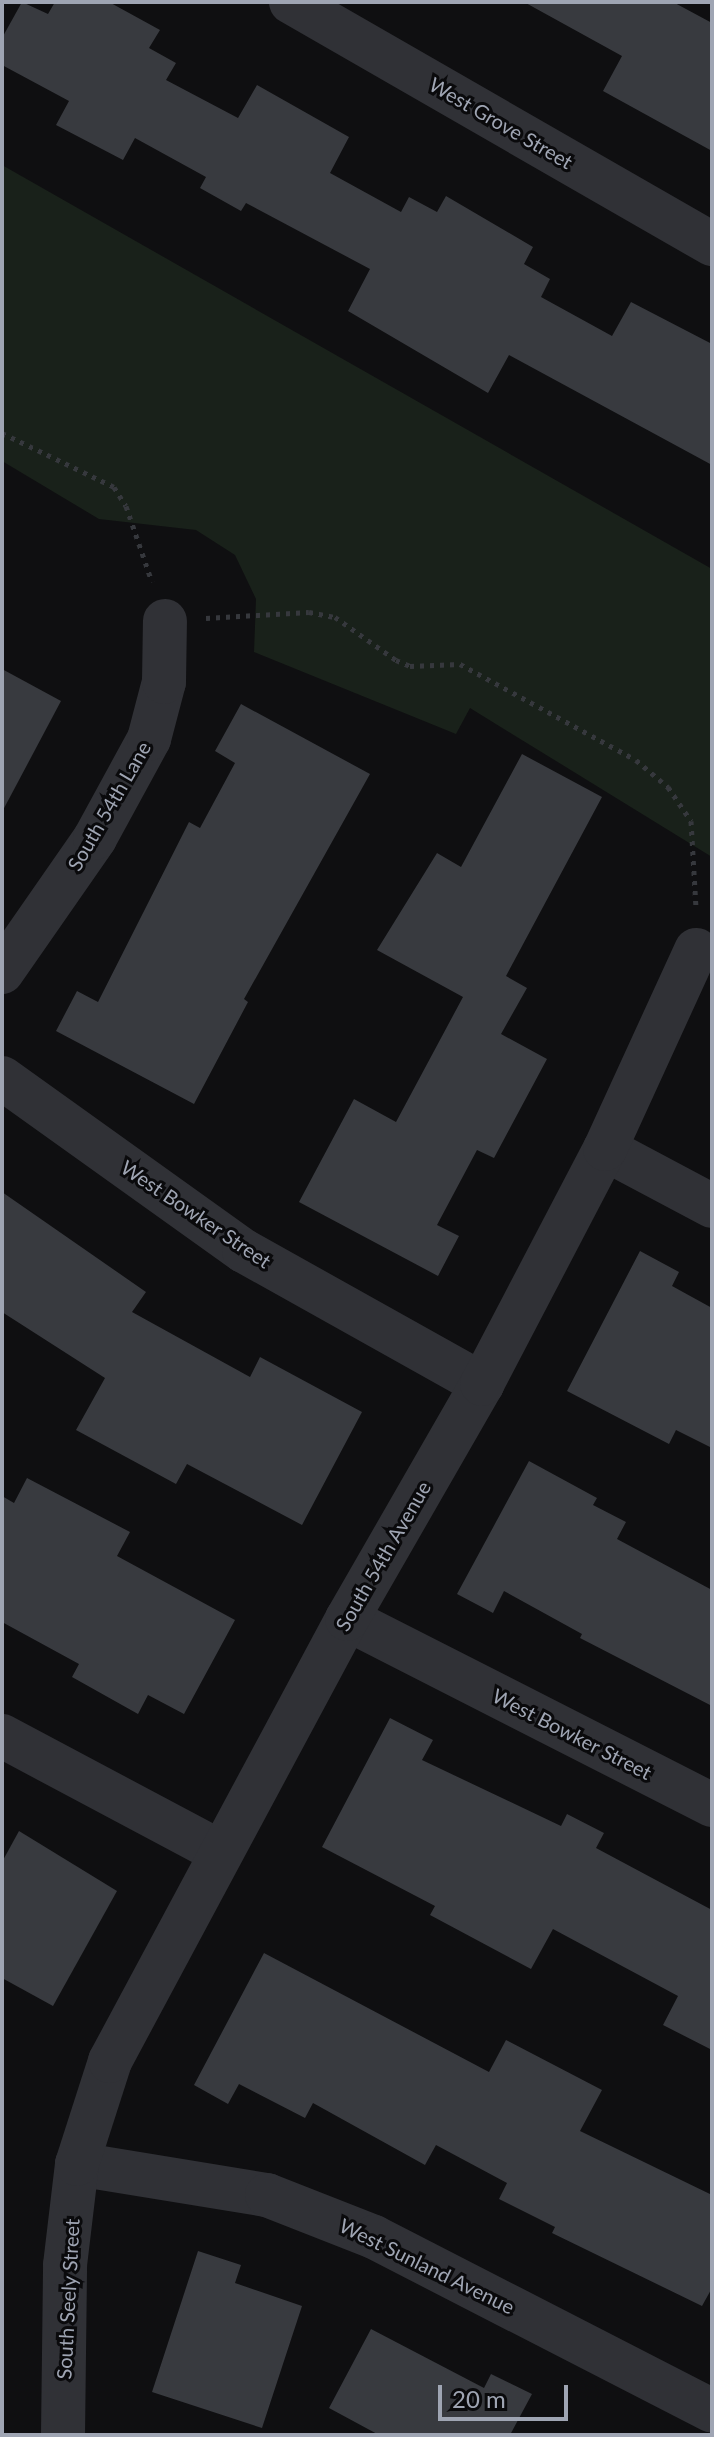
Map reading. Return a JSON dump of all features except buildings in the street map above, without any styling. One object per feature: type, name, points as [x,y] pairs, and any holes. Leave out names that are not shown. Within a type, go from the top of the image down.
[{"type":"street","name":"West Grove Street","points":[[291,2],[712,244]]},
{"type":"street","name":"South 54th Lane","points":[[2,972],[95,838],[149,739],[164,682],[165,621]]},
{"type":"street","name":"South 54th Avenue","points":[[77,2164],[110,2061],[347,1619],[482,1384],[605,1149],[696,950]]},
{"type":"street","name":"West Bowker Street","points":[[2,1078],[244,1251],[482,1384]]},
{"type":"street","points":[[605,1149],[712,1206]]},
{"type":"street","name":"West Bowker Street","points":[[347,1619],[712,1805]]},
{"type":"street","points":[[2,1736],[220,1852]]},
{"type":"street","name":"West Sunland Avenue","points":[[77,2164],[267,2195],[388,2244],[712,2411]]},
{"type":"street","name":"South Seely Street","points":[[63,2435],[65,2265],[77,2164]]},
{"type":"path","points":[[2,433],[114,487],[126,506],[165,621],[309,612],[335,617],[396,660],[410,666],[460,664],[636,760],[668,787],[691,821],[696,950]]},
{"type":"shaded area","points":[[2,165],[712,569],[712,857],[470,708],[456,734],[254,652],[256,599],[235,555],[196,530],[99,519],[2,461]]}]
